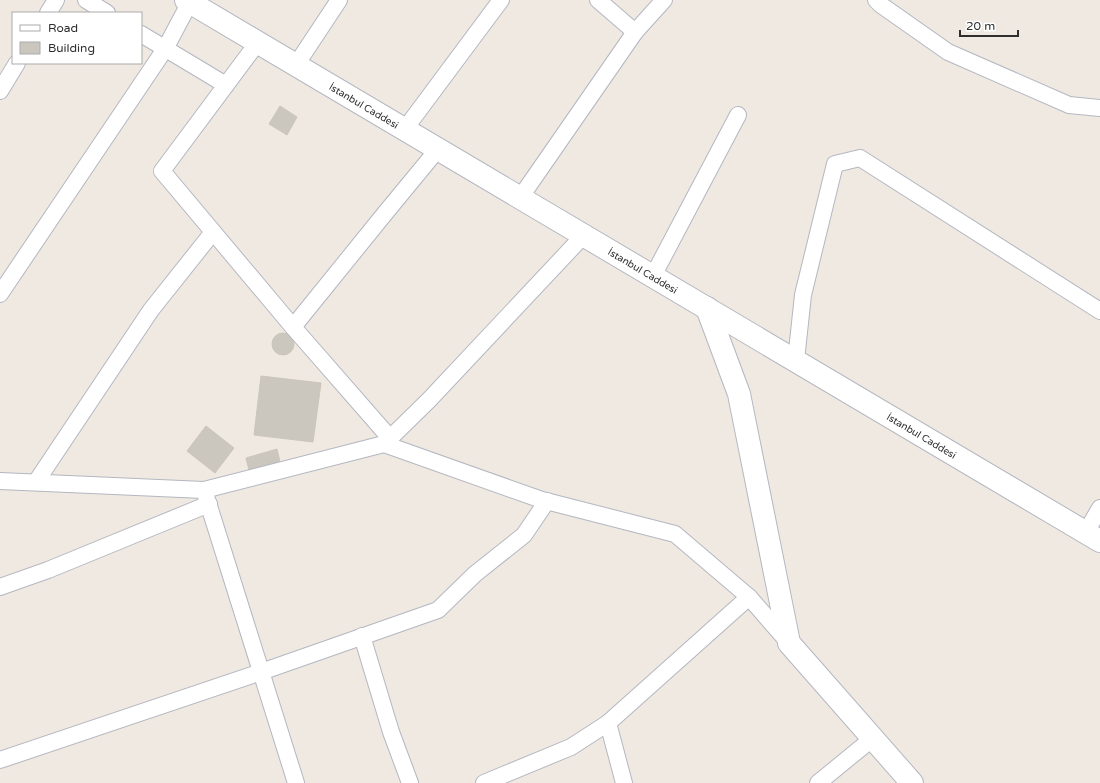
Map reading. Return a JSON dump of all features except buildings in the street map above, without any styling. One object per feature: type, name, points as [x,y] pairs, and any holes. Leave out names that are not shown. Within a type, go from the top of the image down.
[{"type":"street","points":[[49,12],[56,0]]},
{"type":"street","points":[[86,0],[105,12]]},
{"type":"street","points":[[217,0],[258,42],[162,171],[387,441],[547,501],[674,534],[748,597],[912,783]]},
{"type":"street","points":[[296,65],[340,0]]},
{"type":"street","points":[[405,129],[501,0]]},
{"type":"street","points":[[598,0],[635,32]]},
{"type":"street","points":[[520,198],[635,32],[664,0]]},
{"type":"street","points":[[876,0],[948,52],[1069,106],[1100,108]]},
{"type":"street","points":[[0,294],[165,49],[188,1]]},
{"type":"street","name":"İstanbul Caddesi","points":[[188,1],[1093,536]]},
{"type":"street","points":[[142,35],[226,85]]},
{"type":"street","points":[[0,91],[16,64]]},
{"type":"street","points":[[653,276],[738,115]]},
{"type":"street","points":[[293,327],[438,149]]},
{"type":"street","points":[[796,360],[803,295],[835,164],[860,158],[1100,311]]},
{"type":"street","points":[[36,482],[151,310],[213,232]]},
{"type":"street","points":[[0,587],[48,570],[206,497],[387,441],[429,400],[584,235]]},
{"type":"street","points":[[707,308],[739,394],[790,643]]},
{"type":"street","points":[[0,480],[206,497]]},
{"type":"street","points":[[206,497],[296,783]]},
{"type":"street","points":[[0,760],[261,672],[438,610],[475,574],[524,535],[547,501]]},
{"type":"street","points":[[1093,536],[1100,508]]},
{"type":"street","points":[[484,783],[571,746],[608,723],[748,597]]},
{"type":"street","points":[[362,636],[391,732],[410,783]]},
{"type":"street","points":[[608,723],[624,783]]},
{"type":"street","points":[[818,783],[873,738]]}]
